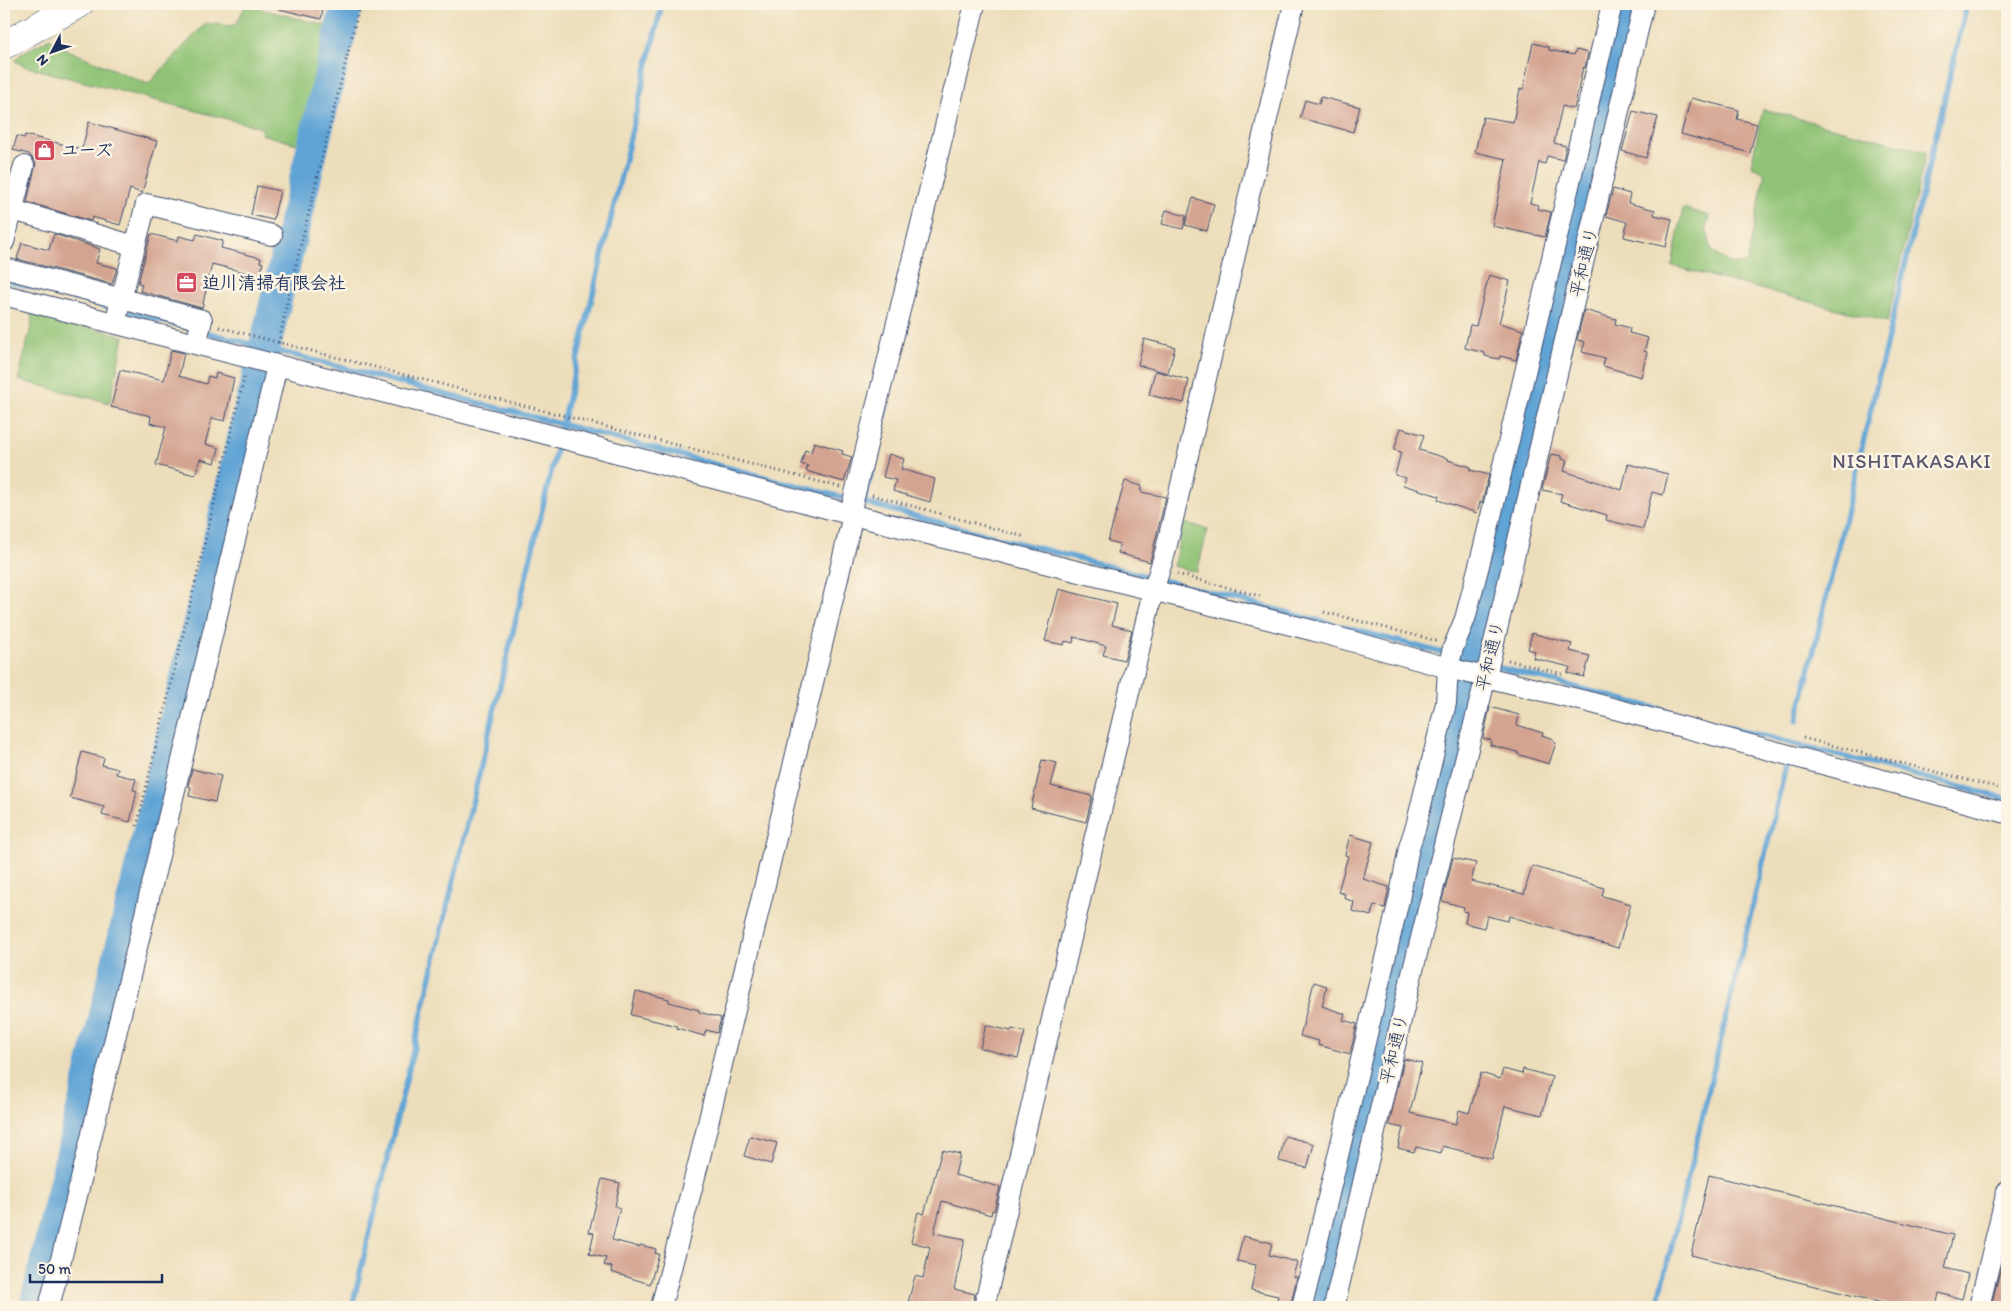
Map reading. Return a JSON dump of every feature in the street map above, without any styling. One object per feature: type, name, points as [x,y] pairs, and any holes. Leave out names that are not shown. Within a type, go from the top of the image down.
[{"type":"street","points":[[6,45],[79,4]]},
{"type":"street","points":[[661,1307],[700,1157],[975,4]]},
{"type":"street","points":[[984,1307],[1168,544],[1294,4]]},
{"type":"street","points":[[1302,1307],[1399,900],[1409,847],[1416,826],[1446,702],[1452,658],[1468,610],[1484,546],[1612,4]]},
{"type":"street","name":"平和通り","points":[[1334,1307],[1644,4]]},
{"type":"street","points":[[4,242],[24,166]]},
{"type":"street","points":[[118,311],[146,204],[272,235]]},
{"type":"street","points":[[13,210],[135,246]]},
{"type":"street","points":[[5,278],[199,332],[546,434],[856,503],[1159,580],[1305,629],[1452,658],[1585,701],[2007,813]]},
{"type":"street","points":[[49,1307],[77,1196],[261,351]]},
{"type":"street","points":[[1979,1307],[1999,1258],[2007,1191]]},
{"type":"path","points":[[137,826],[261,351],[278,342],[360,4]]},
{"type":"path","points":[[199,332],[261,351],[278,342],[560,415],[856,503],[1030,538]]},
{"type":"path","points":[[1159,580],[1269,598]]},
{"type":"path","points":[[1316,610],[1452,658]]},
{"type":"path","points":[[1486,668],[1567,676]]},
{"type":"path","points":[[1799,737],[2007,790]]},
{"type":"green space","points":[[246,5],[332,27],[304,146],[261,134],[262,128],[27,67],[15,61],[21,54],[49,38],[63,48],[148,84],[206,23],[230,26],[236,24]]},
{"type":"green space","points":[[1763,109],[1926,152],[1887,322],[1672,266],[1683,208],[1709,216],[1706,228],[1712,251],[1724,260],[1732,263],[1742,264],[1747,262],[1765,172],[1751,166]]},
{"type":"green space","points":[[31,313],[124,336],[110,403],[18,380],[32,323]]},
{"type":"green space","points":[[1184,523],[1208,529],[1197,572],[1173,566]]},
{"type":"building","points":[[280,4],[324,4],[321,19],[279,9]]},
{"type":"building","points":[[1533,43],[1549,47],[1549,50],[1574,55],[1576,50],[1588,53],[1574,109],[1562,106],[1554,143],[1566,146],[1563,160],[1547,156],[1545,164],[1539,162],[1530,203],[1538,205],[1537,209],[1551,212],[1545,237],[1492,226],[1506,159],[1475,152],[1483,117],[1513,122],[1520,89],[1523,89]]},
{"type":"building","points":[[1321,97],[1360,107],[1353,132],[1300,118],[1305,100],[1319,104]]},
{"type":"building","points":[[1691,98],[1739,110],[1737,119],[1757,124],[1750,153],[1681,134]]},
{"type":"building","points":[[1633,111],[1658,117],[1646,158],[1622,151]]},
{"type":"building","points":[[89,122],[157,141],[142,193],[130,189],[120,225],[92,217],[91,221],[27,202],[36,163],[29,154],[13,150],[17,136],[24,138],[25,135],[82,149]]},
{"type":"building","points":[[257,186],[280,191],[273,220],[251,215]]},
{"type":"building","points":[[1613,189],[1630,194],[1628,203],[1655,210],[1654,215],[1672,219],[1666,247],[1624,237],[1627,222],[1606,216]]},
{"type":"building","points":[[1193,198],[1214,204],[1207,231],[1185,225]]},
{"type":"building","points":[[1166,210],[1186,216],[1183,229],[1162,224]]},
{"type":"building","points":[[54,234],[100,249],[96,263],[117,268],[112,284],[17,259],[22,243],[49,250]]},
{"type":"building","points":[[151,234],[178,241],[179,236],[195,240],[197,234],[223,241],[221,248],[261,258],[260,262],[263,263],[260,276],[212,264],[202,308],[140,291],[142,284],[138,283]]},
{"type":"building","points":[[1489,275],[1510,281],[1499,323],[1523,330],[1516,360],[1500,356],[1499,359],[1485,356],[1485,353],[1465,348],[1470,325],[1476,326]]},
{"type":"building","points":[[1584,310],[1616,319],[1615,324],[1630,328],[1629,333],[1648,338],[1644,351],[1647,352],[1641,377],[1603,366],[1605,358],[1582,352],[1585,342],[1577,340]]},
{"type":"building","points":[[1144,339],[1175,347],[1168,373],[1138,365]]},
{"type":"building","points":[[171,350],[184,353],[179,376],[206,384],[208,376],[215,378],[216,373],[234,378],[225,421],[212,418],[205,444],[219,448],[215,463],[200,459],[195,475],[156,465],[166,427],[150,423],[151,416],[111,407],[120,370],[164,380]]},
{"type":"building","points":[[1155,371],[1189,380],[1184,403],[1149,395]]},
{"type":"building","points":[[1401,428],[1424,435],[1419,450],[1471,467],[1470,470],[1489,475],[1482,503],[1480,502],[1477,513],[1438,500],[1439,496],[1403,485],[1406,478],[1395,475],[1401,452],[1394,450]]},
{"type":"building","points":[[814,442],[843,451],[842,454],[852,457],[844,482],[806,471],[808,466],[801,464],[805,450],[811,452]]},
{"type":"building","points":[[889,454],[904,459],[901,469],[935,479],[930,502],[893,491],[896,480],[883,477]]},
{"type":"building","points":[[1551,454],[1562,456],[1562,459],[1567,460],[1564,471],[1622,490],[1628,464],[1668,474],[1663,495],[1652,492],[1643,529],[1606,520],[1607,515],[1560,501],[1562,494],[1542,490]]},
{"type":"building","points":[[1125,481],[1142,486],[1141,492],[1166,497],[1150,562],[1118,553],[1120,544],[1108,541]]},
{"type":"building","points":[[1059,589],[1117,604],[1112,625],[1132,630],[1124,660],[1103,655],[1106,646],[1074,637],[1073,643],[1065,641],[1064,645],[1045,641]]},
{"type":"building","points":[[1532,633],[1572,644],[1570,651],[1590,656],[1584,677],[1568,673],[1570,667],[1533,658],[1535,651],[1528,649]]},
{"type":"building","points":[[1490,707],[1519,715],[1517,725],[1543,733],[1542,735],[1553,739],[1553,742],[1556,743],[1549,764],[1517,754],[1518,752],[1490,745],[1491,740],[1483,738]]},
{"type":"building","points":[[82,752],[104,758],[102,765],[118,769],[116,774],[136,779],[133,790],[137,791],[130,822],[102,815],[104,807],[70,798]]},
{"type":"building","points":[[1042,760],[1057,763],[1051,786],[1092,796],[1086,822],[1031,808]]},
{"type":"building","points":[[192,769],[221,776],[215,802],[189,796],[191,787],[188,786]]},
{"type":"building","points":[[1350,835],[1373,842],[1363,879],[1389,887],[1385,908],[1374,905],[1371,916],[1352,911],[1354,902],[1344,898],[1345,894],[1338,892],[1348,856],[1345,855]]},
{"type":"building","points":[[1453,858],[1476,863],[1471,881],[1524,894],[1532,866],[1604,888],[1602,896],[1631,904],[1618,948],[1509,916],[1508,921],[1487,916],[1484,928],[1465,923],[1467,912],[1463,911],[1464,907],[1442,901]]},
{"type":"building","points":[[1314,982],[1327,986],[1322,1006],[1345,1014],[1343,1020],[1357,1024],[1350,1054],[1318,1045],[1319,1041],[1300,1036]]},
{"type":"building","points":[[636,991],[669,999],[669,1002],[721,1018],[717,1033],[706,1030],[704,1036],[677,1028],[677,1026],[631,1015]]},
{"type":"building","points":[[986,1025],[1025,1032],[1018,1058],[980,1048]]},
{"type":"building","points":[[1404,1059],[1422,1063],[1410,1113],[1456,1124],[1459,1110],[1469,1113],[1481,1073],[1500,1079],[1503,1069],[1522,1074],[1523,1069],[1552,1077],[1542,1115],[1505,1106],[1492,1159],[1443,1146],[1441,1153],[1416,1147],[1414,1152],[1398,1148],[1403,1128],[1389,1125]]},
{"type":"building","points":[[750,1136],[777,1143],[771,1164],[744,1156]]},
{"type":"building","points":[[1285,1136],[1314,1144],[1307,1168],[1279,1161]]},
{"type":"building","points":[[942,1150],[960,1154],[955,1175],[1000,1187],[994,1211],[992,1210],[991,1215],[942,1201],[934,1233],[965,1239],[954,1289],[975,1294],[972,1307],[907,1307],[915,1276],[923,1278],[930,1247],[911,1242],[918,1212],[924,1214]]},
{"type":"building","points":[[1709,1175],[1953,1235],[1945,1268],[1968,1274],[1962,1299],[1939,1293],[1936,1307],[1898,1307],[1691,1255]]},
{"type":"building","points":[[602,1179],[620,1183],[615,1206],[620,1208],[612,1240],[656,1249],[655,1253],[659,1254],[650,1284],[611,1272],[612,1267],[604,1265],[606,1258],[589,1254],[594,1233],[589,1232]]},
{"type":"building","points":[[1243,1236],[1272,1243],[1269,1255],[1297,1262],[1293,1276],[1297,1277],[1290,1307],[1276,1303],[1278,1296],[1251,1290],[1256,1265],[1237,1261]]},
{"type":"building","points":[[2002,1262],[2007,1263],[2007,1307],[1991,1307]]},
{"type":"waterway","points":[[4,17],[7,4]]},
{"type":"waterway","points":[[35,1307],[347,4]]},
{"type":"waterway","points":[[561,428],[662,4]]},
{"type":"waterway","points":[[1316,1307],[1627,4]]},
{"type":"waterway","points":[[1797,721],[1967,4]]},
{"type":"waterway","points":[[4,280],[2007,799]]},
{"type":"waterway","points":[[864,503],[887,405]]},
{"type":"waterway","points":[[352,1307],[557,447]]},
{"type":"waterway","points":[[1657,1307],[1786,766]]},
{"type":"waterway","points":[[1996,1193],[2007,1148]]},
{"type":"waterway","points":[[672,1307],[678,1283]]},
{"type":"place","name":"ユーズ","points":[[45,150]]},
{"type":"place","name":"迫川清掃有限会社","points":[[186,283]]},
{"type":"district","name":"NISHITAKASAKI","points":[[1912,461]]}]
